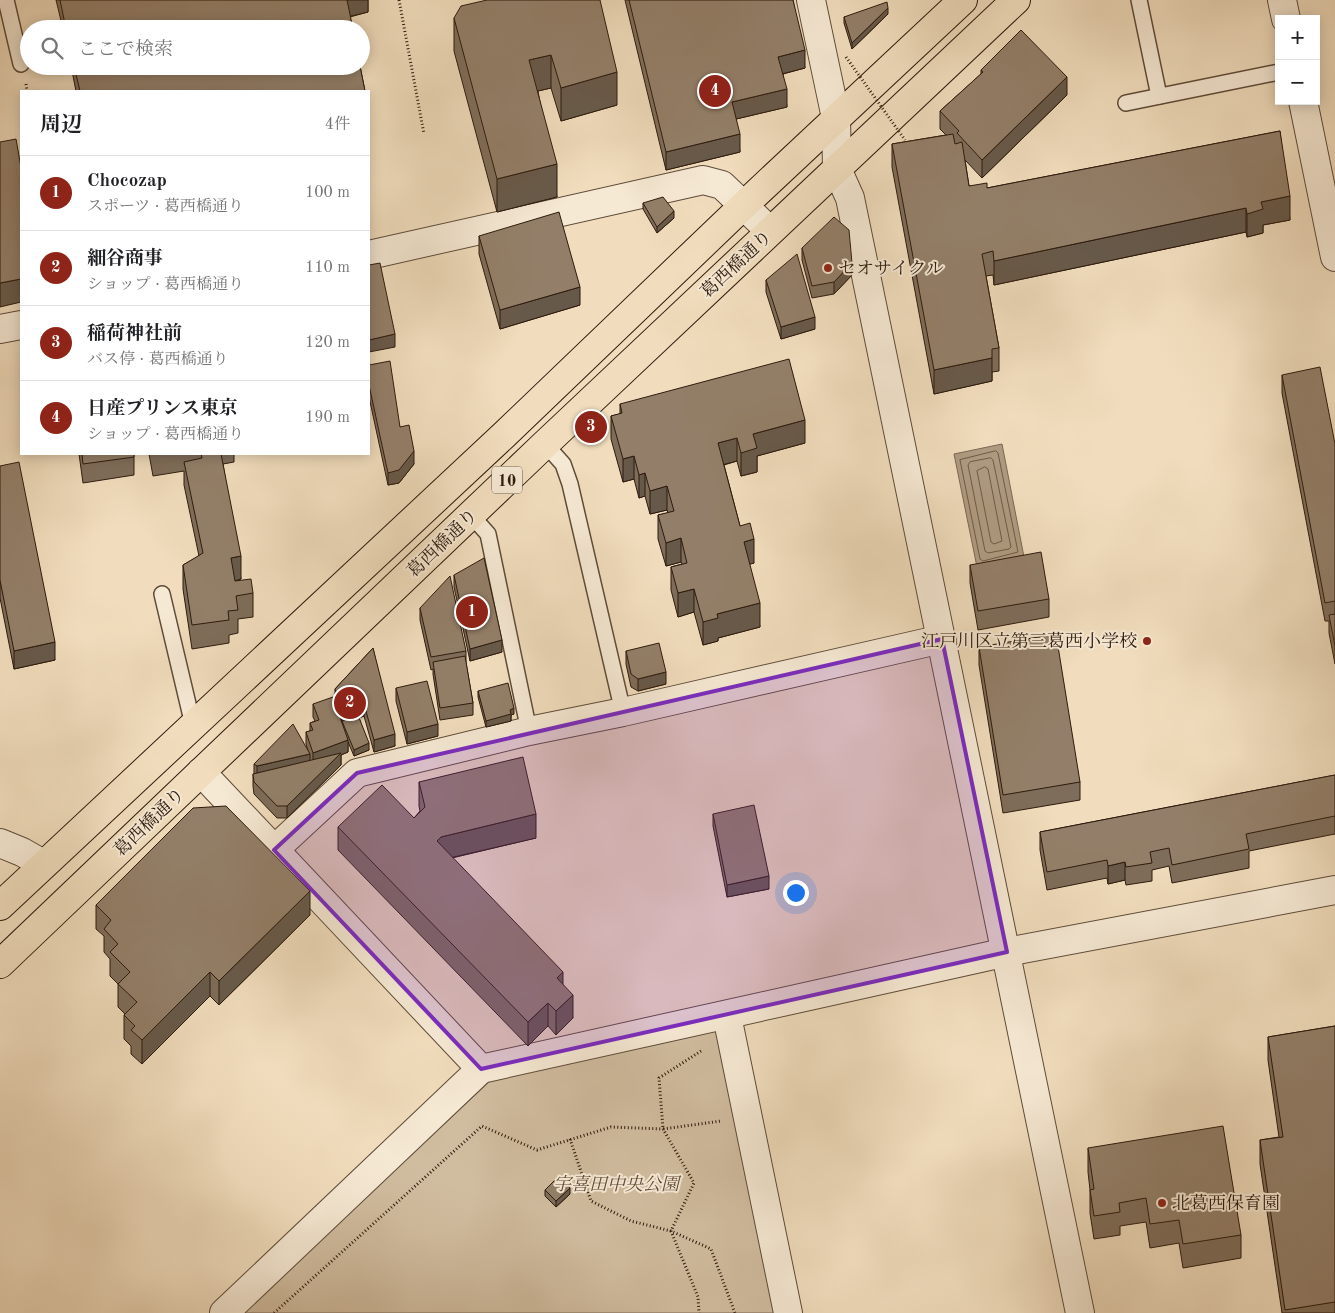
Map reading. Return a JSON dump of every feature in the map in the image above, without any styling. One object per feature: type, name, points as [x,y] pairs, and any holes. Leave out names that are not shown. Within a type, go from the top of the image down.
[{"type":"main road","name":"葛西橋通り","points":[[0,906],[504,435],[744,205],[963,0]]},
{"type":"main road","name":"葛西橋通り","points":[[0,964],[545,444],[1016,0]]},
{"type":"street","points":[[811,0],[836,118],[837,169],[850,198],[1080,1313]]},
{"type":"street","points":[[1282,0],[1285,15]]},
{"type":"street","points":[[1304,105],[1335,257]]},
{"type":"street","points":[[370,255],[703,180],[722,185],[770,231]]},
{"type":"street","points":[[0,329],[20,325]]},
{"type":"street","points":[[274,850],[357,773],[529,731],[623,712],[942,639]]},
{"type":"street","points":[[201,772],[481,1069]]},
{"type":"street","points":[[0,843],[22,852],[43,864]]},
{"type":"street","points":[[224,1313],[481,1069],[727,1016],[1007,952],[1335,890]]},
{"type":"street","points":[[727,1016],[788,1313]]},
{"type":"lane","points":[[6,0],[20,60]]},
{"type":"lane","points":[[1139,0],[1159,96]]},
{"type":"lane","points":[[1126,103],[1275,73]]},
{"type":"lane","points":[[545,444],[563,464],[570,484],[623,712]]},
{"type":"lane","points":[[472,514],[488,534],[529,731]]},
{"type":"lane","points":[[162,594],[194,725]]},
{"type":"path","points":[[399,0],[424,134]]},
{"type":"path","points":[[846,57],[905,140]]},
{"type":"path","points":[[699,1313],[698,1297],[671,1231],[694,1183],[664,1130],[659,1078],[705,1048]]},
{"type":"path","points":[[274,1313],[482,1126],[536,1150],[611,1127],[664,1130],[748,1117]]},
{"type":"path","points":[[570,1139],[592,1201],[631,1221],[671,1231],[711,1249],[735,1313]]},
{"type":"highlighted area","points":[[942,639],[1007,952],[481,1069],[274,850],[357,773]]},
{"type":"green space","name":"宇喜田中央公園","points":[[716,1028],[775,1313],[243,1313],[490,1081]]},
{"type":"water","points":[[1002,444],[1024,557],[977,567],[954,454]]},
{"type":"building","points":[[60,0],[347,0],[351,20],[64,20]]},
{"type":"building","points":[[487,0],[600,0],[617,72],[561,88],[551,55],[529,60],[557,164],[497,179],[454,18],[461,6]]},
{"type":"building","points":[[629,0],[793,0],[805,50],[778,57],[787,89],[732,102],[740,134],[666,152]]},
{"type":"building","points":[[887,2],[888,8],[852,43],[844,17]]},
{"type":"building","points":[[1021,30],[1067,77],[982,160],[940,111],[983,72],[981,70]]},
{"type":"building","points":[[76,75],[362,75],[365,90],[80,90]]},
{"type":"building","points":[[1280,131],[1290,196],[1261,202],[1263,209],[1247,214],[1246,208],[994,261],[993,251],[982,254],[999,348],[992,349],[992,358],[934,370],[892,144],[953,134],[955,144],[962,142],[969,186],[987,183],[987,188]]},
{"type":"building","points":[[16,139],[20,161],[20,279],[0,283],[0,142]]},
{"type":"building","points":[[663,197],[674,211],[657,227],[643,203]]},
{"type":"building","points":[[559,212],[580,287],[500,310],[479,236]]},
{"type":"building","name":"セオサイクル","points":[[834,217],[849,230],[852,263],[834,282],[812,286],[802,248]]},
{"type":"building","points":[[797,254],[815,317],[781,327],[766,280]]},
{"type":"building","points":[[380,263],[395,334],[370,340],[370,265]]},
{"type":"building","points":[[789,359],[805,420],[753,434],[757,448],[741,453],[737,438],[718,443],[740,526],[750,523],[754,539],[744,542],[760,603],[717,614],[718,618],[703,622],[694,589],[678,593],[671,567],[687,563],[681,538],[666,543],[658,515],[674,511],[667,486],[650,491],[645,473],[639,475],[634,456],[623,459],[611,416],[622,413],[620,404]]},
{"type":"building","points":[[390,361],[400,427],[409,425],[414,451],[399,470],[388,473],[370,390],[370,365]]},
{"type":"building","points":[[1320,367],[1335,444],[1335,601],[1325,603],[1282,375]]},
{"type":"building","points":[[82,455],[134,455],[134,457],[83,464]]},
{"type":"building","points":[[201,455],[221,455],[241,556],[231,558],[235,581],[251,579],[253,593],[236,596],[238,610],[228,611],[229,620],[192,625],[183,565],[203,553],[184,462],[202,458]]},
{"type":"building","points":[[19,462],[55,642],[14,651],[0,580],[0,466]]},
{"type":"building","points":[[1041,552],[1049,599],[978,611],[970,565]]},
{"type":"building","points":[[484,558],[502,640],[470,649],[454,575]]},
{"type":"building","points":[[450,576],[466,651],[431,657],[420,608]]},
{"type":"building","points":[[1335,614],[1335,646],[1329,615]]},
{"type":"building","points":[[1056,634],[1080,782],[1003,795],[979,647]]},
{"type":"building","points":[[659,643],[666,672],[638,679],[631,674],[626,651]]},
{"type":"building","points":[[373,648],[395,734],[374,740],[364,704],[342,710],[335,689]]},
{"type":"building","points":[[465,656],[473,703],[440,708],[433,662]]},
{"type":"building","points":[[427,681],[438,724],[407,732],[396,688]]},
{"type":"building","points":[[508,683],[514,708],[510,710],[511,714],[486,721],[478,691]]},
{"type":"building","points":[[333,697],[348,740],[313,753],[306,732],[313,730],[310,723],[319,720],[313,704]]},
{"type":"building","points":[[358,715],[369,743],[354,750],[342,721]]},
{"type":"building","points":[[293,724],[310,754],[257,766],[254,764]]},
{"type":"building","points":[[341,753],[287,806],[277,806],[254,782],[253,774]]},
{"type":"building","points":[[523,757],[536,814],[441,837],[437,841],[563,972],[557,978],[573,995],[556,1011],[548,1003],[528,1022],[338,827],[382,785],[414,818],[425,807],[419,782]]},
{"type":"building","points":[[1335,775],[1335,816],[1246,834],[1249,849],[1172,865],[1169,848],[1150,852],[1152,863],[1126,867],[1125,862],[1108,866],[1107,860],[1047,872],[1040,832]]},
{"type":"building","points":[[754,805],[769,876],[727,885],[713,814]]},
{"type":"building","points":[[226,806],[310,891],[219,981],[210,972],[142,1040],[131,1030],[135,1026],[124,1015],[137,1002],[118,984],[130,972],[110,952],[118,944],[104,929],[111,920],[96,905],[193,808]]},
{"type":"building","points":[[1335,1026],[1335,1302],[1285,1310],[1260,1140],[1283,1137],[1268,1037]]},
{"type":"building","points":[[1223,1126],[1241,1235],[1183,1244],[1179,1220],[1150,1224],[1146,1198],[1119,1203],[1120,1212],[1094,1216],[1090,1190],[1094,1189],[1088,1148]]},
{"type":"building","points":[[559,1176],[570,1188],[556,1201],[545,1190]]},
{"type":"place","name":"日産プリンス東京","points":[[715,91]]},
{"type":"place","name":"セオサイクル","points":[[828,268]]},
{"type":"place","name":"稲荷神社前","points":[[591,427]]},
{"type":"place","name":"Chocozap","points":[[472,612]]},
{"type":"place","name":"江戸川区立第三葛西小学校","points":[[1147,641]]},
{"type":"place","name":"細谷商事","points":[[350,703]]},
{"type":"place","name":"北葛西保育園","points":[[1162,1203]]}]
